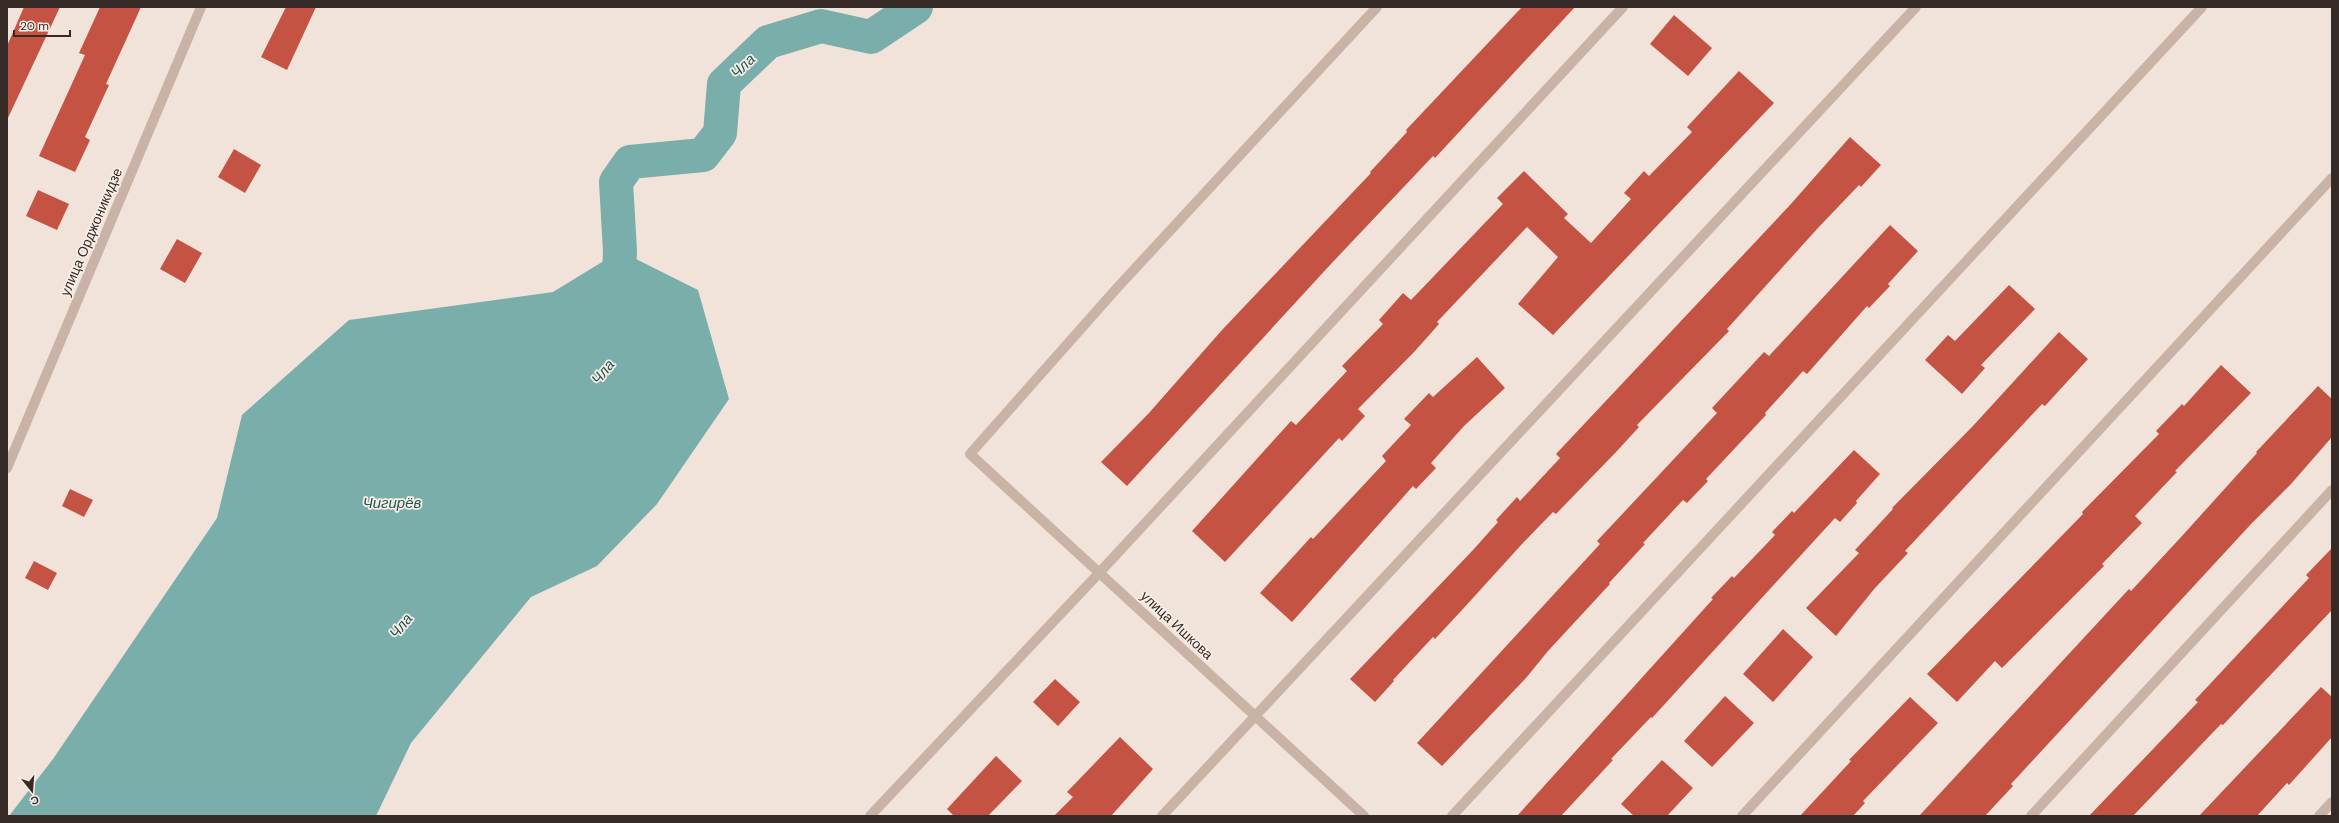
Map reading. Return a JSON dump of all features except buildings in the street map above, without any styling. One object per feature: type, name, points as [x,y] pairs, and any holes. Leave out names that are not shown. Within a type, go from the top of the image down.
[{"type":"street","name":"улица Орджоникидзе","points":[[7,468],[201,7]]},
{"type":"street","name":"улица Ишкова","points":[[1364,816],[970,454],[1117,288],[1376,7]]},
{"type":"street","points":[[870,816],[1100,572],[1623,7]]},
{"type":"street","points":[[1162,816],[1916,7]]},
{"type":"street","points":[[1452,816],[2202,7]]},
{"type":"street","points":[[1742,816],[2332,178]]},
{"type":"street","points":[[2031,816],[2332,490]]},
{"type":"street","points":[[2319,816],[2332,802]]},
{"type":"water","name":"Чигирёв","points":[[620,251],[698,290],[729,399],[657,504],[597,566],[531,597],[411,743],[376,816],[9,816],[53,759],[217,518],[242,415],[349,320],[553,292]]},
{"type":"waterway","name":"Чла","points":[[618,297],[620,251],[616,182],[630,162],[703,155],[720,133],[724,84],[768,42],[821,26],[871,37],[916,7]]}]
